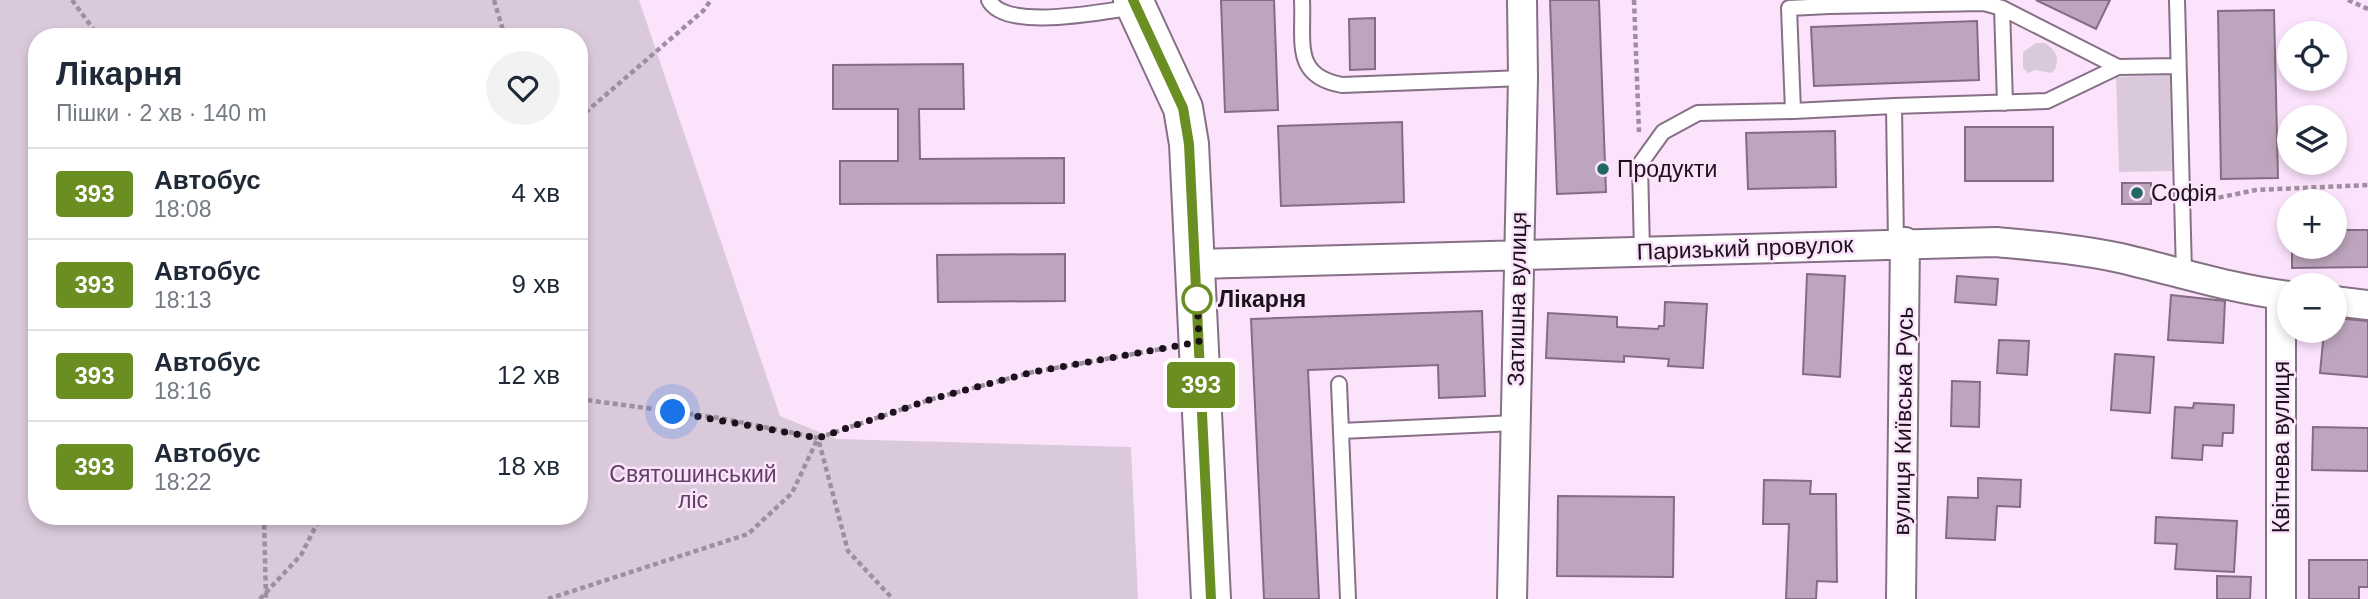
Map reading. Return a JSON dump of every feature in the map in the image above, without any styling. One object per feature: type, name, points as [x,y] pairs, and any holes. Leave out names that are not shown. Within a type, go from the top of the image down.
[{"type":"street","name":"Затишна вулиця","points":[[1511,599],[1523,78],[1522,0]]},
{"type":"street","points":[[1135,4],[1183,108],[1189,144],[1211,599]]},
{"type":"street","name":"Паризький провулок","points":[[1196,264],[1517,257],[1900,242],[1996,242],[2062,248],[2277,293]]},
{"type":"street","name":"вулиця Київська Русь","points":[[1900,242],[1901,599]]},
{"type":"street","points":[[2347,302],[2368,304]]},
{"type":"street","name":"Квітнева вулиця","points":[[2281,599],[2284,343]]},
{"type":"lane","points":[[989,0],[1001,13],[1037,18],[1135,4]]},
{"type":"lane","points":[[1302,0],[1305,61],[1309,72],[1324,82],[1342,85],[1523,78]]},
{"type":"lane","points":[[2177,0],[2184,273]]},
{"type":"lane","points":[[1793,111],[1789,8],[1829,3],[1964,2],[2002,8],[2118,67]]},
{"type":"lane","points":[[2002,8],[2005,103]]},
{"type":"lane","points":[[1642,252],[1640,164],[1663,132],[1698,113],[2047,101],[2118,67],[2178,65]]},
{"type":"lane","points":[[1894,107],[1900,242]]},
{"type":"lane","points":[[1339,384],[1348,599]]},
{"type":"lane","points":[[1341,431],[1515,423]]},
{"type":"path","points":[[72,0],[92,28]]},
{"type":"path","points":[[494,0],[502,28]]},
{"type":"path","points":[[588,110],[703,11],[711,0]]},
{"type":"path","points":[[1634,0],[1640,164]]},
{"type":"path","points":[[2348,0],[2368,9]]},
{"type":"path","points":[[2182,205],[2256,190],[2368,185]]},
{"type":"path","points":[[588,401],[720,418],[818,438],[932,399],[1033,372],[1199,342]]},
{"type":"path","points":[[548,599],[748,534],[792,494],[818,438]]},
{"type":"path","points":[[818,438],[848,551],[893,599]]},
{"type":"path","points":[[264,525],[266,596]]},
{"type":"path","points":[[260,599],[266,596],[301,555],[316,525]]},
{"type":"green space","name":"Святошинський ліс","points":[[0,0],[639,0],[780,416],[836,439],[1131,447],[1138,599],[0,599]]},
{"type":"green space","points":[[2036,43],[2045,43],[2055,52],[2057,64],[2052,73],[2035,70],[2028,73],[2023,68],[2023,52]]},
{"type":"green space","points":[[2170,75],[2172,171],[2119,172],[2116,77]]},
{"type":"building","points":[[1221,0],[1274,0],[1278,110],[1225,112]]},
{"type":"building","points":[[1550,0],[1599,0],[1606,192],[1557,194]]},
{"type":"building","points":[[2036,0],[2110,0],[2096,29]]},
{"type":"building","points":[[2274,10],[2278,178],[2221,179],[2218,11]]},
{"type":"building","points":[[1375,18],[1375,69],[1350,70],[1349,19]]},
{"type":"building","points":[[1977,21],[1979,80],[1814,86],[1811,27]]},
{"type":"building","points":[[963,64],[964,109],[919,109],[920,159],[1064,158],[1064,203],[840,204],[840,161],[898,161],[898,109],[833,109],[833,65]]},
{"type":"building","points":[[1402,122],[1404,202],[1281,206],[1278,126]]},
{"type":"building","points":[[1965,127],[2053,127],[2053,181],[1965,181]]},
{"type":"building","points":[[1835,131],[1836,187],[1748,189],[1746,133]]},
{"type":"building","name":"Софія","points":[[2122,183],[2151,183],[2151,204],[2122,204]]},
{"type":"building","points":[[2347,230],[2368,230],[2368,267],[2292,268],[2292,259],[2347,259]]},
{"type":"building","points":[[1065,254],[1065,301],[938,302],[937,255]]},
{"type":"building","points":[[1807,274],[1845,276],[1840,377],[1803,374]]},
{"type":"building","points":[[1957,276],[1998,279],[1996,305],[1955,302]]},
{"type":"building","points":[[2171,295],[2225,301],[2223,343],[2168,340]]},
{"type":"building","points":[[1665,302],[1707,304],[1703,368],[1668,366],[1669,359],[1624,356],[1624,362],[1546,358],[1548,313],[1617,317],[1617,327],[1658,329],[1659,326],[1664,326]]},
{"type":"building","points":[[1482,311],[1485,396],[1439,398],[1438,365],[1308,370],[1319,599],[1264,599],[1251,319]]},
{"type":"building","points":[[2347,319],[2368,321],[2368,377],[2320,373],[2323,343],[2347,343]]},
{"type":"building","points":[[1999,340],[2029,341],[2027,375],[1997,373]]},
{"type":"building","points":[[2115,354],[2154,357],[2150,413],[2111,410]]},
{"type":"building","points":[[1952,381],[1980,382],[1979,427],[1951,426]]},
{"type":"building","points":[[2194,403],[2234,405],[2233,433],[2223,433],[2222,446],[2203,445],[2202,460],[2172,458],[2175,407],[2193,408]]},
{"type":"building","points":[[2313,427],[2368,428],[2368,471],[2312,470]]},
{"type":"building","points":[[1978,478],[2021,480],[2020,507],[1997,506],[1995,540],[1946,538],[1948,497],[1978,498]]},
{"type":"building","points":[[1764,480],[1811,481],[1810,494],[1836,494],[1837,582],[1817,581],[1816,599],[1786,599],[1789,524],[1763,524]]},
{"type":"building","points":[[1558,496],[1674,497],[1673,577],[1557,576]]},
{"type":"building","points":[[2156,517],[2237,521],[2234,572],[2175,569],[2177,544],[2155,543]]},
{"type":"building","points":[[2309,560],[2368,560],[2368,587],[2359,587],[2359,599],[2309,599]]},
{"type":"building","points":[[2217,576],[2251,577],[2250,599],[2217,599]]},
{"type":"bus line","name":"393","points":[[1133,0],[1183,108],[1189,144],[1211,599]]},
{"type":"place","name":"Продукти","points":[[1603,169]]},
{"type":"place","name":"Софія","points":[[2137,193]]},
{"type":"place","name":"Лікарня","points":[[1197,299]]},
{"type":"route","points":[[673,412],[720,418],[818,438],[932,399],[1033,372],[1199,342],[1197,290],[1197,299]]}]
